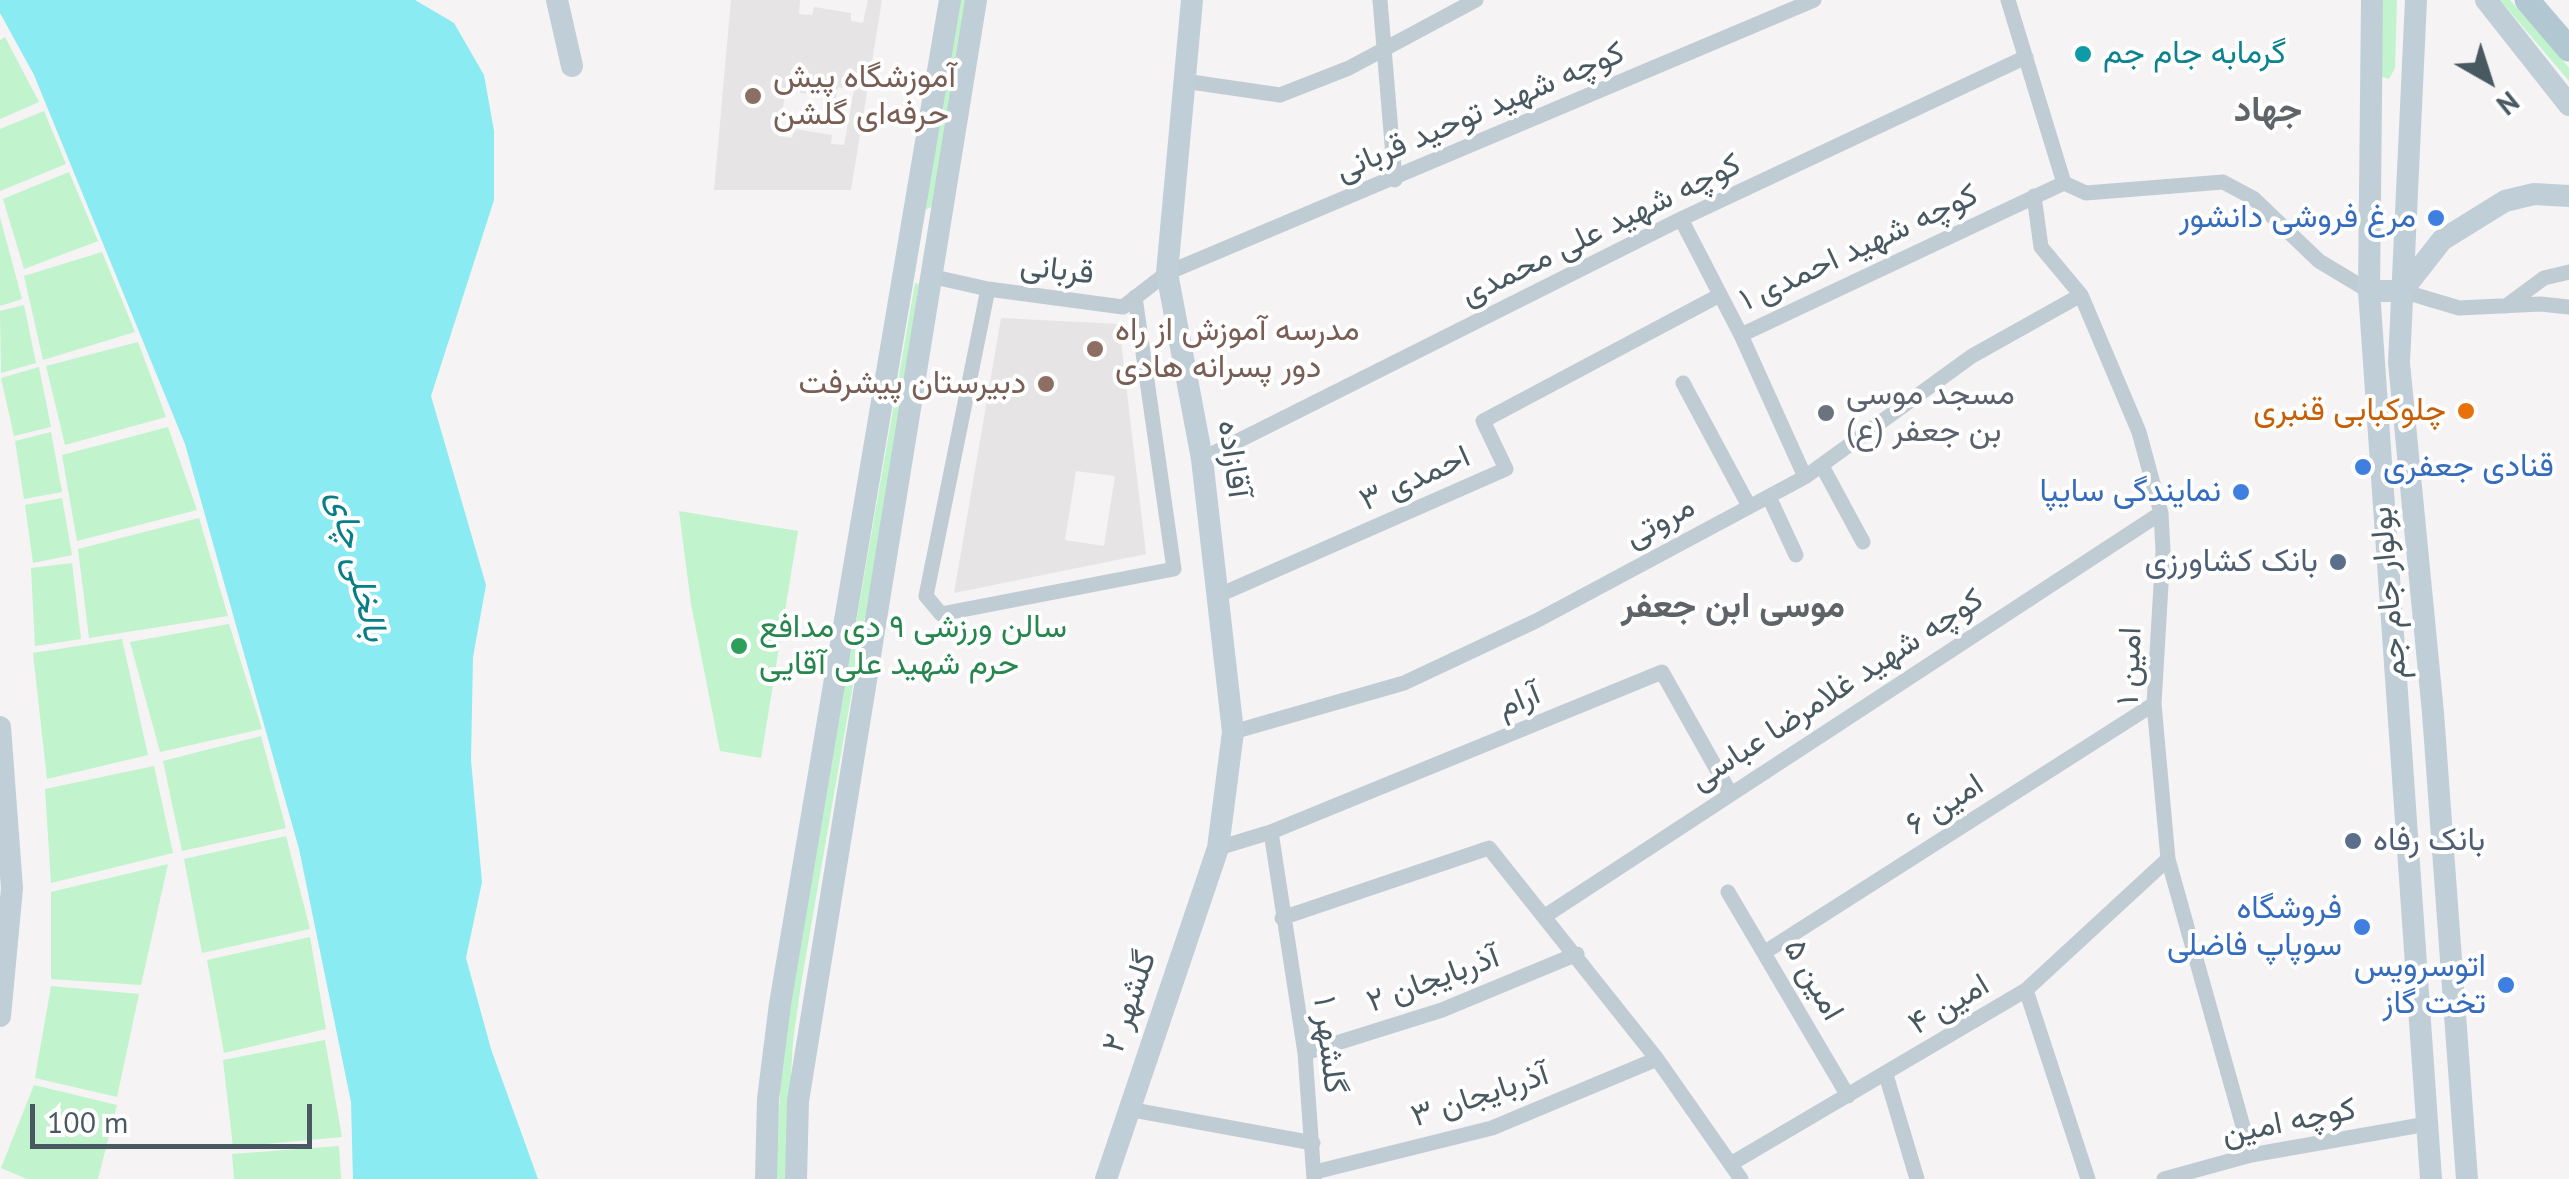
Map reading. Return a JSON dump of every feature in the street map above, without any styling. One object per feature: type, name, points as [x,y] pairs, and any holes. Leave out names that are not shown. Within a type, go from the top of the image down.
[{"type":"main road","points":[[556,0],[572,66]]},
{"type":"main road","points":[[766,1179],[768,1099],[780,1004],[950,0]]},
{"type":"main road","points":[[796,1179],[798,1101],[976,0]]},
{"type":"main road","name":"آقازاده","points":[[1192,0],[1167,272],[1202,459],[1232,732],[1218,848]]},
{"type":"main road","name":"بولوار جام جم","points":[[2372,0],[2369,291],[2431,1179]]},
{"type":"main road","name":"بولوار جام جم","points":[[2416,0],[2400,363],[2433,713],[2468,1179]]},
{"type":"main road","points":[[2486,0],[2569,104]]},
{"type":"main road","points":[[2527,0],[2569,49]]},
{"type":"main road","points":[[2371,102],[2411,103]]},
{"type":"main road","points":[[2369,291],[2402,291],[2442,240],[2474,217],[2534,194],[2569,196]]},
{"type":"main road","points":[[905,272],[930,276]]},
{"type":"main road","points":[[2388,574],[2421,575]]},
{"type":"main road","points":[[2400,712],[2433,713]]},
{"type":"main road","points":[[0,727],[6,892],[0,1016]]},
{"type":"main road","name":"گلشهر ۲","points":[[1106,1179],[1218,848]]},
{"type":"street","points":[[1380,0],[1394,180]]},
{"type":"street","points":[[1184,82],[1280,96],[1349,68],[1476,0]]},
{"type":"street","name":"کوچه شهید توحید قربانی","points":[[1167,272],[1394,180],[1814,0]]},
{"type":"street","points":[[2008,0],[2064,184],[2086,193],[2222,182],[2253,198],[2319,261],[2369,291]]},
{"type":"street","name":"کوچه شهید علی محمدی","points":[[1202,459],[1681,220],[2026,57]]},
{"type":"street","name":"کوچه شهید احمدی ۱","points":[[1681,220],[1741,335],[2064,184]]},
{"type":"street","name":"امین ۱","points":[[2034,196],[2041,247],[2081,296],[2139,432],[2161,513],[2164,552],[2154,704],[2168,859],[2251,1155]]},
{"type":"street","name":"قربانی","points":[[930,276],[988,289],[1122,307],[1167,272]]},
{"type":"street","points":[[2506,306],[2544,278],[2569,272]]},
{"type":"street","points":[[988,289],[926,596],[941,614],[1174,569],[1135,297]]},
{"type":"street","points":[[2402,291],[2459,308],[2569,308]]},
{"type":"street","name":"احمدی ۳","points":[[1218,596],[1506,469],[1483,420],[1720,295]]},
{"type":"street","name":"مروتی","points":[[1232,732],[1404,683],[1536,621],[1804,477],[1972,356],[2081,296]]},
{"type":"street","points":[[1741,335],[1804,477]]},
{"type":"street","points":[[1682,383],[1749,506]]},
{"type":"street","points":[[1822,466],[1864,542]]},
{"type":"street","points":[[1769,497],[1796,555]]},
{"type":"street","name":"کوچه شهید غلامرضا عباسی","points":[[1546,916],[1730,791],[2161,513]]},
{"type":"street","name":"آرام","points":[[1271,832],[1662,672],[1730,791]]},
{"type":"street","name":"امین ۶","points":[[1765,952],[2154,704]]},
{"type":"street","points":[[1218,848],[1271,832]]},
{"type":"street","name":"گلشهر ۱","points":[[1271,832],[1306,1053],[1315,1176]]},
{"type":"street","points":[[1282,918],[1489,848],[1658,1059],[1734,1162],[1741,1179]]},
{"type":"street","name":"امین ۴","points":[[1734,1162],[2026,990],[2168,859]]},
{"type":"street","name":"امین ۵","points":[[1728,892],[1848,1096]]},
{"type":"street","name":"آذربایجان ۲","points":[[1306,1053],[1442,1010],[1577,954]]},
{"type":"street","points":[[2026,990],[2088,1179]]},
{"type":"street","name":"آذربایجان ۳","points":[[1315,1176],[1492,1128],[1658,1059]]},
{"type":"street","points":[[1886,1075],[1917,1179]]},
{"type":"street","points":[[1128,1109],[1313,1143]]},
{"type":"street","name":"کوچه امین","points":[[2164,1179],[2251,1155],[2427,1124]]},
{"type":"shaded area","name":"آموزشگاه پیش حرفه‌ای گلشن","points":[[731,0],[800,0],[799,14],[812,15],[814,7],[851,13],[851,21],[863,23],[868,0],[882,0],[851,190],[714,190]],"holes":[[[787,79],[802,81],[800,93],[836,98],[838,87],[854,90],[844,145],[831,144],[832,135],[795,129],[792,138],[779,136]]]},
{"type":"shaded area","points":[[1001,318],[1119,324],[1146,554],[954,593]],"holes":[[[1076,471],[1115,476],[1104,546],[1065,540]]]},
{"type":"green space","points":[[957,0],[967,0],[933,206],[925,210]]},
{"type":"green space","points":[[2383,0],[2397,0],[2395,68],[2389,79],[2380,76]]},
{"type":"green space","points":[[2500,0],[2510,0],[2560,57],[2569,68],[2569,81]]},
{"type":"green space","points":[[5,37],[39,102],[0,119],[0,40]]},
{"type":"green space","points":[[44,111],[66,164],[0,191],[0,129]]},
{"type":"green space","points":[[69,172],[98,241],[24,269],[3,199]]},
{"type":"green space","points":[[0,217],[22,299],[0,306]]},
{"type":"green space","points":[[102,252],[135,332],[43,360],[24,276]]},
{"type":"green space","points":[[915,283],[919,284],[893,455],[801,984],[793,1041],[785,1179],[775,1179],[783,1043]]},
{"type":"green space","points":[[24,305],[36,363],[1,373],[0,311]]},
{"type":"green space","points":[[138,342],[166,417],[65,445],[46,366]]},
{"type":"green space","points":[[39,367],[51,427],[14,436],[1,378]]},
{"type":"green space","points":[[168,427],[197,510],[77,541],[62,455]]},
{"type":"green space","points":[[51,432],[62,492],[24,499],[15,441]]},
{"type":"green space","points":[[62,498],[72,555],[33,563],[25,505]]},
{"type":"green space","name":"سالن ورزشی ۹ دی مدافع حرم شهید علی آقایی","points":[[679,511],[798,531],[761,758],[720,751],[691,604]]},
{"type":"green space","points":[[199,518],[228,616],[89,638],[78,549]]},
{"type":"green space","points":[[72,563],[81,639],[35,646],[31,568]]},
{"type":"green space","points":[[229,624],[262,729],[160,752],[130,642]]},
{"type":"green space","points":[[122,639],[148,755],[47,779],[33,653]]},
{"type":"green space","points":[[261,736],[286,828],[182,851],[163,761]]},
{"type":"green space","points":[[154,766],[173,853],[51,883],[45,789]]},
{"type":"green space","points":[[286,836],[310,929],[202,953],[184,859]]},
{"type":"green space","points":[[168,864],[141,985],[51,979],[51,892]]},
{"type":"green space","points":[[310,937],[326,1029],[224,1053],[207,960]]},
{"type":"green space","points":[[51,986],[139,994],[117,1097],[35,1078]]},
{"type":"green space","points":[[325,1040],[342,1137],[233,1147],[223,1060]]},
{"type":"green space","points":[[34,1085],[117,1105],[98,1179],[27,1179],[1,1168]]},
{"type":"green space","points":[[339,1146],[341,1179],[234,1179],[232,1154]]},
{"type":"water","name":"بالخلی چای","points":[[0,0],[415,0],[454,23],[484,75],[494,131],[494,200],[431,396],[486,585],[473,657],[471,760],[482,882],[466,958],[491,1049],[538,1179],[353,1179],[351,1102],[299,849],[185,444],[34,75],[0,13]]},
{"type":"place","name":"گرمابه جام جم","points":[[2083,54]]},
{"type":"place","name":"آموزشگاه پیش حرفه‌ای گلشن","points":[[753,96]]},
{"type":"place","name":"مرغ فروشی دانشور","points":[[2436,218]]},
{"type":"place","name":"مدرسه آموزش از راه دور پسرانه هادی","points":[[1095,349]]},
{"type":"place","name":"دبیرستان پیشرفت","points":[[1046,384]]},
{"type":"place","name":"چلوکبابی قنبری","points":[[2466,411]]},
{"type":"place","name":"مسجد موسی بن جعفر (ع)","points":[[1826,413]]},
{"type":"place","name":"قنادی جعفری","points":[[2363,467]]},
{"type":"place","name":"نمایندگی سایپا","points":[[2241,492]]},
{"type":"place","name":"بانک کشاورزی","points":[[2338,562]]},
{"type":"place","name":"سالن ورزشی ۹ دی مدافع حرم شهید علی آقایی","points":[[739,646]]},
{"type":"place","name":"بانک رفاه","points":[[2353,841]]},
{"type":"place","name":"فروشگاه سوپاپ فاضلی","points":[[2362,927]]},
{"type":"place","name":"اتوسرویس تخت گاز","points":[[2506,985]]},
{"type":"district","name":"جهاد","points":[[2268,111]]},
{"type":"district","name":"موسی ابن جعفر","points":[[1733,607]]}]
